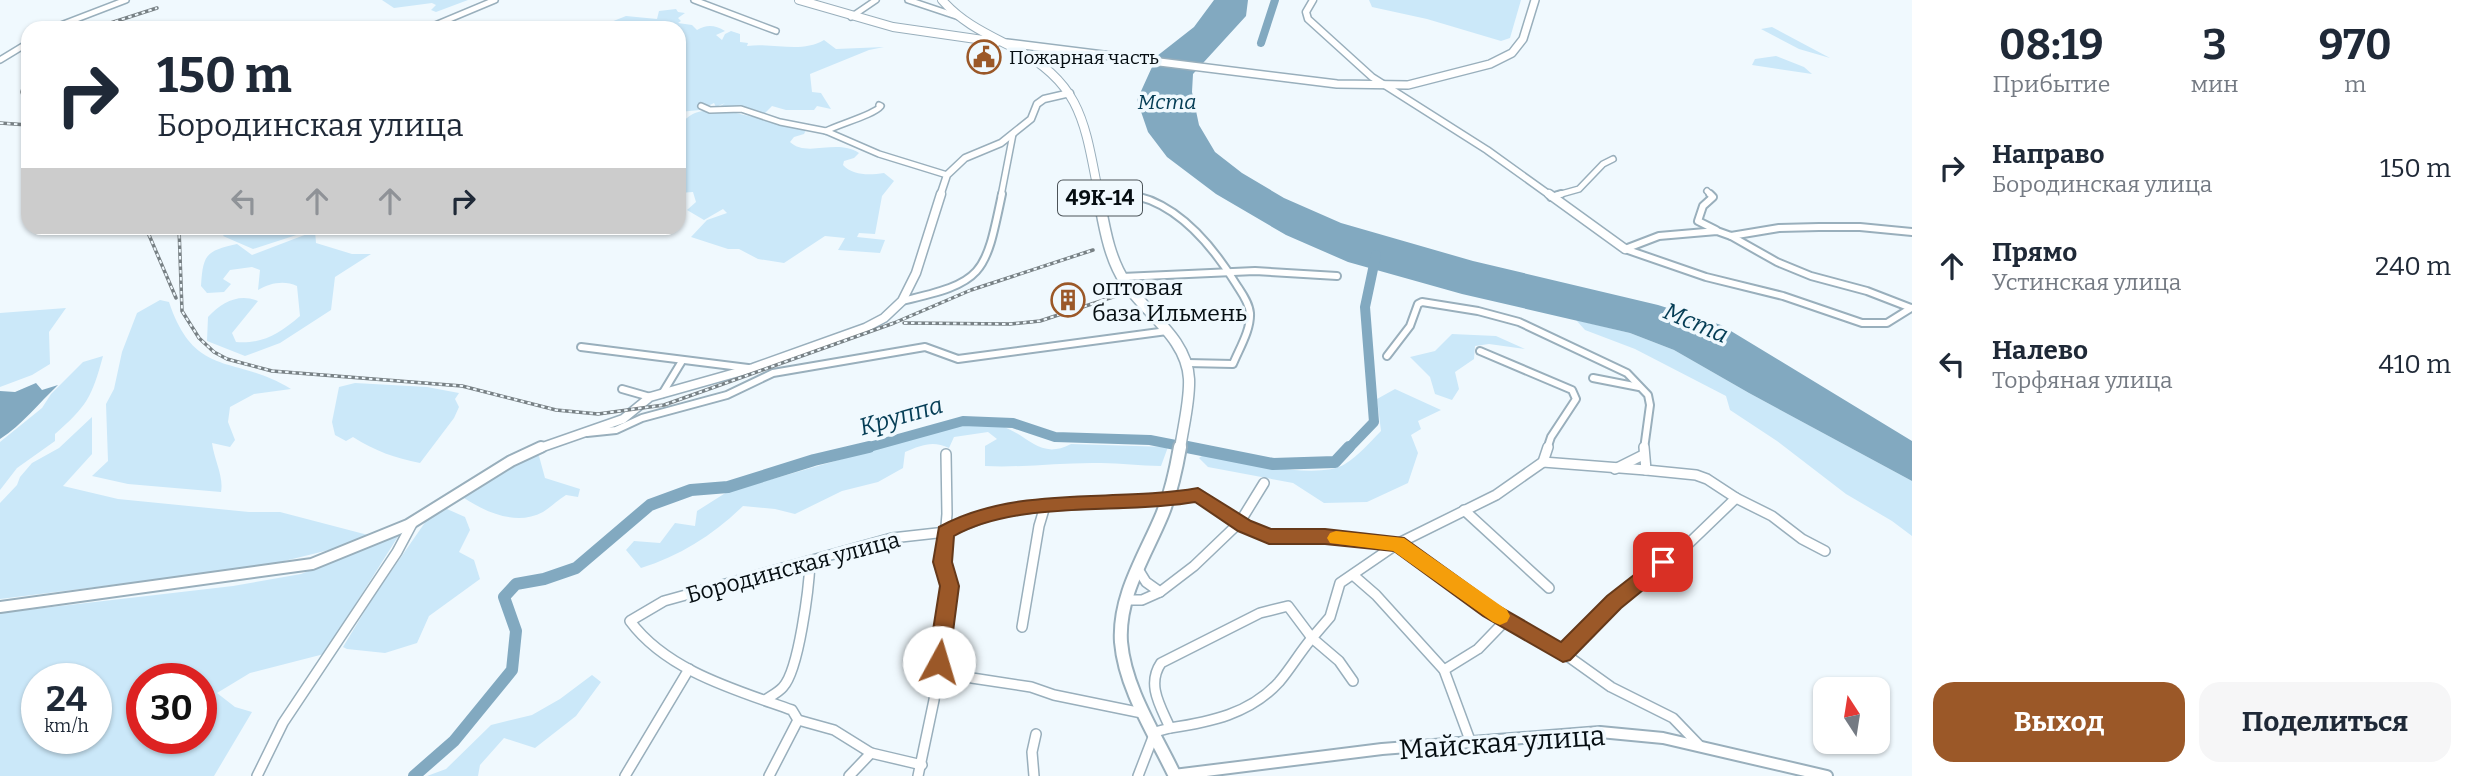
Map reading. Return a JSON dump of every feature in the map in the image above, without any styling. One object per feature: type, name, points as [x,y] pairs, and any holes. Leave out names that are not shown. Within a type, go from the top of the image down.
[{"type":"main road","points":[[799,0],[851,17],[918,32],[1337,84],[1385,86],[1451,76],[1490,64],[1512,53],[1523,40],[1535,0]]},
{"type":"main road","points":[[942,0],[960,17],[1007,43]]},
{"type":"main road","name":"49К-14","points":[[1007,43],[1039,62],[1061,80],[1070,93],[1099,195],[1110,247],[1122,277],[1182,350],[1187,363]]},
{"type":"main road","points":[[1039,62],[1038,55],[1043,50],[1052,49]]},
{"type":"main road","points":[[1175,775],[1129,678],[1121,645],[1120,622],[1138,569],[1168,500],[1189,380],[1187,363]]},
{"type":"street","points":[[66,21],[126,0]]},
{"type":"street","points":[[445,21],[495,0]]},
{"type":"street","points":[[694,0],[776,31]]},
{"type":"street","points":[[851,17],[876,0]]},
{"type":"street","points":[[908,0],[960,17]]},
{"type":"street","points":[[1313,0],[1306,12],[1308,19],[1385,86],[1487,150],[1625,249],[1706,277],[1783,296],[1863,323],[1887,323],[1911,308],[1867,291],[1811,276],[1767,257],[1698,221],[1703,205],[1713,197],[1707,191]]},
{"type":"street","points":[[0,60],[21,47]]},
{"type":"street","points":[[0,607],[312,564],[413,522],[512,461],[546,445],[623,419],[650,397],[752,368],[865,328],[884,318],[902,301],[916,272],[947,175],[965,158],[1001,143],[1013,134],[1031,119],[1037,104],[1070,93]]},
{"type":"street","points":[[831,131],[848,120],[876,112],[881,106],[879,105]]},
{"type":"street","points":[[701,106],[710,110],[741,109],[761,117],[831,131],[879,154],[947,175]]},
{"type":"street","points":[[902,301],[953,289],[977,273],[987,254],[1013,134]]},
{"type":"street","points":[[1551,197],[1578,189],[1603,164],[1613,159]]},
{"type":"street","points":[[1099,195],[1130,195],[1158,205],[1197,233],[1223,260],[1250,311],[1233,364],[1187,363]]},
{"type":"street","points":[[1731,236],[1779,228],[1819,227],[1860,227],[1912,232]]},
{"type":"street","points":[[1625,249],[1659,236],[1717,231]]},
{"type":"street","points":[[1122,277],[1229,272],[1303,272],[1315,276],[1337,276]]},
{"type":"street","points":[[1387,356],[1415,322],[1418,304],[1422,302],[1478,311],[1519,322],[1611,363],[1627,373],[1648,395],[1650,405],[1643,455],[1646,470]]},
{"type":"street","points":[[587,433],[603,434],[631,426],[642,418],[727,396],[773,373],[832,362],[925,347],[958,359],[1167,331]]},
{"type":"street","points":[[581,347],[752,368]]},
{"type":"street","points":[[1480,351],[1572,390],[1576,399],[1551,437],[1544,462]]},
{"type":"street","points":[[662,394],[682,361]]},
{"type":"street","points":[[1593,378],[1640,387]]},
{"type":"street","points":[[622,389],[650,397]]},
{"type":"street","points":[[918,776],[939,662],[949,586],[943,562],[946,532],[946,454]]},
{"type":"street","points":[[1615,469],[1643,455]]},
{"type":"street","points":[[1138,776],[1155,732],[1216,722],[1250,707],[1279,682],[1298,652],[1330,617],[1340,583],[1397,544],[1496,495],[1544,462],[1696,475],[1772,516],[1802,539],[1825,551]]},
{"type":"street","points":[[1126,600],[1142,600],[1160,592],[1225,539],[1240,522],[1264,483]]},
{"type":"street","name":"Бородинская улица","points":[[689,669],[636,635],[630,621],[664,601],[892,538],[946,532],[996,513],[1045,506],[1168,500],[1198,494],[1240,522],[1269,537],[1325,536],[1397,544]]},
{"type":"street","points":[[1563,654],[1599,615],[1643,576],[1683,548],[1736,498]]},
{"type":"street","points":[[1022,627],[1039,526],[1045,506]]},
{"type":"street","points":[[1464,510],[1549,588]]},
{"type":"street","points":[[257,776],[284,723],[397,552],[413,522]]},
{"type":"street","points":[[1397,544],[1506,620],[1611,687],[1673,718],[1701,748]]},
{"type":"street","points":[[765,700],[785,686],[793,663],[810,596],[810,562]]},
{"type":"street","points":[[1138,569],[1146,582],[1160,592]]},
{"type":"street","points":[[1353,575],[1376,595],[1444,670],[1471,743]]},
{"type":"street","points":[[1170,728],[1152,682],[1154,670],[1161,663],[1259,614],[1288,606],[1312,638],[1339,661],[1353,681]]},
{"type":"street","points":[[1444,670],[1483,646],[1506,620]]},
{"type":"street","points":[[939,662],[972,678],[1031,687],[1066,698],[1146,714]]},
{"type":"street","points":[[625,776],[689,669],[792,710],[798,720],[834,730],[871,753],[922,765]]},
{"type":"street","points":[[769,776],[798,720]]},
{"type":"street","name":"Майская улица","points":[[1175,775],[1382,750],[1600,733],[1663,738],[1827,776]]},
{"type":"street","points":[[1034,776],[1032,752],[1036,734]]},
{"type":"street","points":[[849,776],[871,753]]},
{"type":"shaded area","points":[[382,0],[468,0],[436,12],[431,10],[436,5],[432,3],[394,8]]},
{"type":"shaded area","points":[[1369,0],[1521,0],[1510,38],[1501,41],[1427,19],[1372,7]]},
{"type":"shaded area","points":[[676,9],[685,13],[678,18],[681,21],[614,21],[626,16],[657,19],[659,11]]},
{"type":"shaded area","points":[[686,24],[697,30],[708,26],[718,27],[725,31],[716,35],[722,40],[725,34],[731,31],[740,34],[740,42],[748,43],[747,46],[796,47],[824,40],[836,49],[884,47],[869,50],[810,74],[812,92],[821,93],[831,109],[817,106],[814,110],[786,110],[772,106],[762,116],[739,110],[736,113],[806,130],[790,142],[805,148],[850,149],[859,153],[844,161],[843,165],[847,169],[862,174],[884,173],[894,181],[882,196],[875,234],[859,233],[857,237],[885,240],[880,253],[838,250],[845,238],[825,236],[784,263],[758,259],[739,249],[728,249],[691,237],[707,220],[727,213],[723,209],[704,220],[687,210],[696,202],[693,192],[686,192],[686,119],[695,113],[714,109],[725,103],[716,107],[714,103],[700,110],[686,111]]},
{"type":"shaded area","points":[[1772,27],[1830,58],[1799,49],[1761,29]]},
{"type":"shaded area","points":[[1776,56],[1804,67],[1812,74],[1752,65],[1755,59]]},
{"type":"shaded area","points":[[224,235],[296,235],[253,249]]},
{"type":"shaded area","points":[[304,235],[315,235],[316,243],[352,254],[371,254],[335,277],[331,310],[280,343],[245,356],[207,341],[208,317],[219,307],[231,300],[244,298],[258,301],[232,333],[236,342],[270,337],[300,316],[297,286],[277,283],[258,290],[260,270],[252,267],[230,270],[223,279],[231,284],[224,292],[207,293],[201,286],[205,260],[213,252],[237,244],[252,255]]},
{"type":"shaded area","points":[[160,300],[169,302],[179,327],[191,344],[204,355],[271,378],[291,389],[254,394],[230,407],[228,422],[235,440],[230,447],[212,443],[221,480],[221,492],[128,484],[92,476],[108,461],[106,404],[114,389],[122,352],[137,313]]},
{"type":"shaded area","points":[[66,308],[49,332],[50,364],[32,375],[0,387],[0,313]]},
{"type":"shaded area","points":[[1576,320],[1630,333],[1674,350],[1912,481],[1912,536],[1846,494],[1777,441],[1730,410],[1726,396],[1635,349],[1585,330]]},
{"type":"shaded area","points":[[1452,334],[1496,336],[1525,349],[1489,344],[1475,346],[1474,359],[1455,372],[1459,389],[1452,400],[1435,394],[1430,377],[1410,357],[1435,351]]},
{"type":"shaded area","points":[[103,356],[95,382],[81,408],[55,434],[55,441],[17,468],[0,490],[0,442],[42,408],[51,394],[83,362]]},
{"type":"shaded area","points":[[355,383],[427,387],[459,393],[455,399],[459,407],[454,418],[420,463],[411,461],[377,450],[353,437],[346,441],[335,435],[332,422],[339,387]]},
{"type":"shaded area","points":[[1395,389],[1441,410],[1418,421],[1421,429],[1411,435],[1418,453],[1408,483],[1367,502],[1324,503],[1293,483],[1208,467],[1199,458],[1206,453],[1277,468],[1316,471],[1333,469],[1350,461],[1381,431],[1377,399]]},
{"type":"shaded area","points":[[92,417],[92,454],[63,486],[118,499],[249,512],[280,512],[368,535],[333,549],[264,566],[0,599],[0,503],[32,463],[59,448]]},
{"type":"shaded area","points":[[964,424],[998,425],[1041,448],[1060,448],[1071,444],[1168,447],[1161,466],[1086,463],[985,466],[985,446],[997,439],[988,432],[954,437],[949,448],[927,444],[905,452],[903,468],[878,482],[842,491],[795,514],[743,506],[695,543],[641,568],[626,550],[634,541],[660,543],[675,523],[695,526],[697,511],[727,492]]},
{"type":"shaded area","points":[[534,454],[539,456],[545,478],[580,489],[578,497],[566,495],[543,512],[523,518],[492,513],[464,498]]},
{"type":"shaded area","points":[[447,509],[465,517],[470,530],[459,552],[474,560],[480,579],[429,616],[417,643],[385,653],[343,647],[372,599],[426,521]]},
{"type":"shaded area","points":[[399,535],[324,654],[250,673],[217,693],[235,707],[252,712],[214,776],[0,776],[0,613],[233,586],[301,574]]},
{"type":"shaded area","points":[[592,675],[601,682],[576,716],[535,748],[504,738],[480,765],[478,776],[427,776],[446,769],[491,725],[532,715],[560,699]]},
{"type":"water","name":"Мста","points":[[1214,0],[1248,0],[1246,16],[1193,74],[1192,92],[1199,125],[1215,152],[1242,173],[1284,198],[1341,223],[1473,261],[1658,305],[1721,325],[1912,441],[1912,481],[1674,350],[1630,333],[1462,294],[1348,262],[1286,235],[1216,194],[1167,157],[1148,132],[1137,100],[1157,56],[1194,27]]},
{"type":"water","points":[[36,383],[42,390],[58,385],[0,439],[0,391],[15,392]]},
{"type":"waterway","points":[[1261,43],[1275,0]]},
{"type":"waterway","name":"Круппа","points":[[1348,449],[1374,422],[1365,307],[1376,255]]},
{"type":"waterway","name":"Круппа","points":[[862,449],[963,421],[1013,423],[1055,437],[1150,440],[1196,449]]},
{"type":"waterway","name":"Круппа","points":[[414,776],[454,741],[512,670],[516,631],[504,597],[516,584],[544,579],[576,568],[650,505],[691,490],[728,487],[814,460],[869,447]]},
{"type":"waterway","name":"Круппа","points":[[1187,447],[1273,464],[1335,462],[1349,447]]},
{"type":"railway","points":[[117,21],[157,8]]},
{"type":"railway","points":[[0,123],[21,124]]},
{"type":"railway","points":[[149,235],[176,298]]},
{"type":"railway","points":[[179,235],[182,311],[199,338],[214,352],[227,359],[272,371],[462,386],[556,410],[598,414],[664,405],[894,323],[971,290],[1093,250]]},
{"type":"railway","points":[[904,323],[1010,324],[1040,321],[1122,294]]},
{"type":"slow traffic","points":[[1336,538],[1397,544],[1500,616]]},
{"type":"place","name":"Пожарная часть","points":[[984,57]]},
{"type":"place","name":"оптовая база Ильмень","points":[[1068,300]]},
{"type":"route","points":[[939,662],[949,586],[943,562],[946,532],[996,513],[1045,506],[1122,500],[1168,500],[1198,494],[1244,526],[1269,537],[1325,536],[1397,544],[1490,611],[1563,654],[1599,615],[1663,562]]}]
